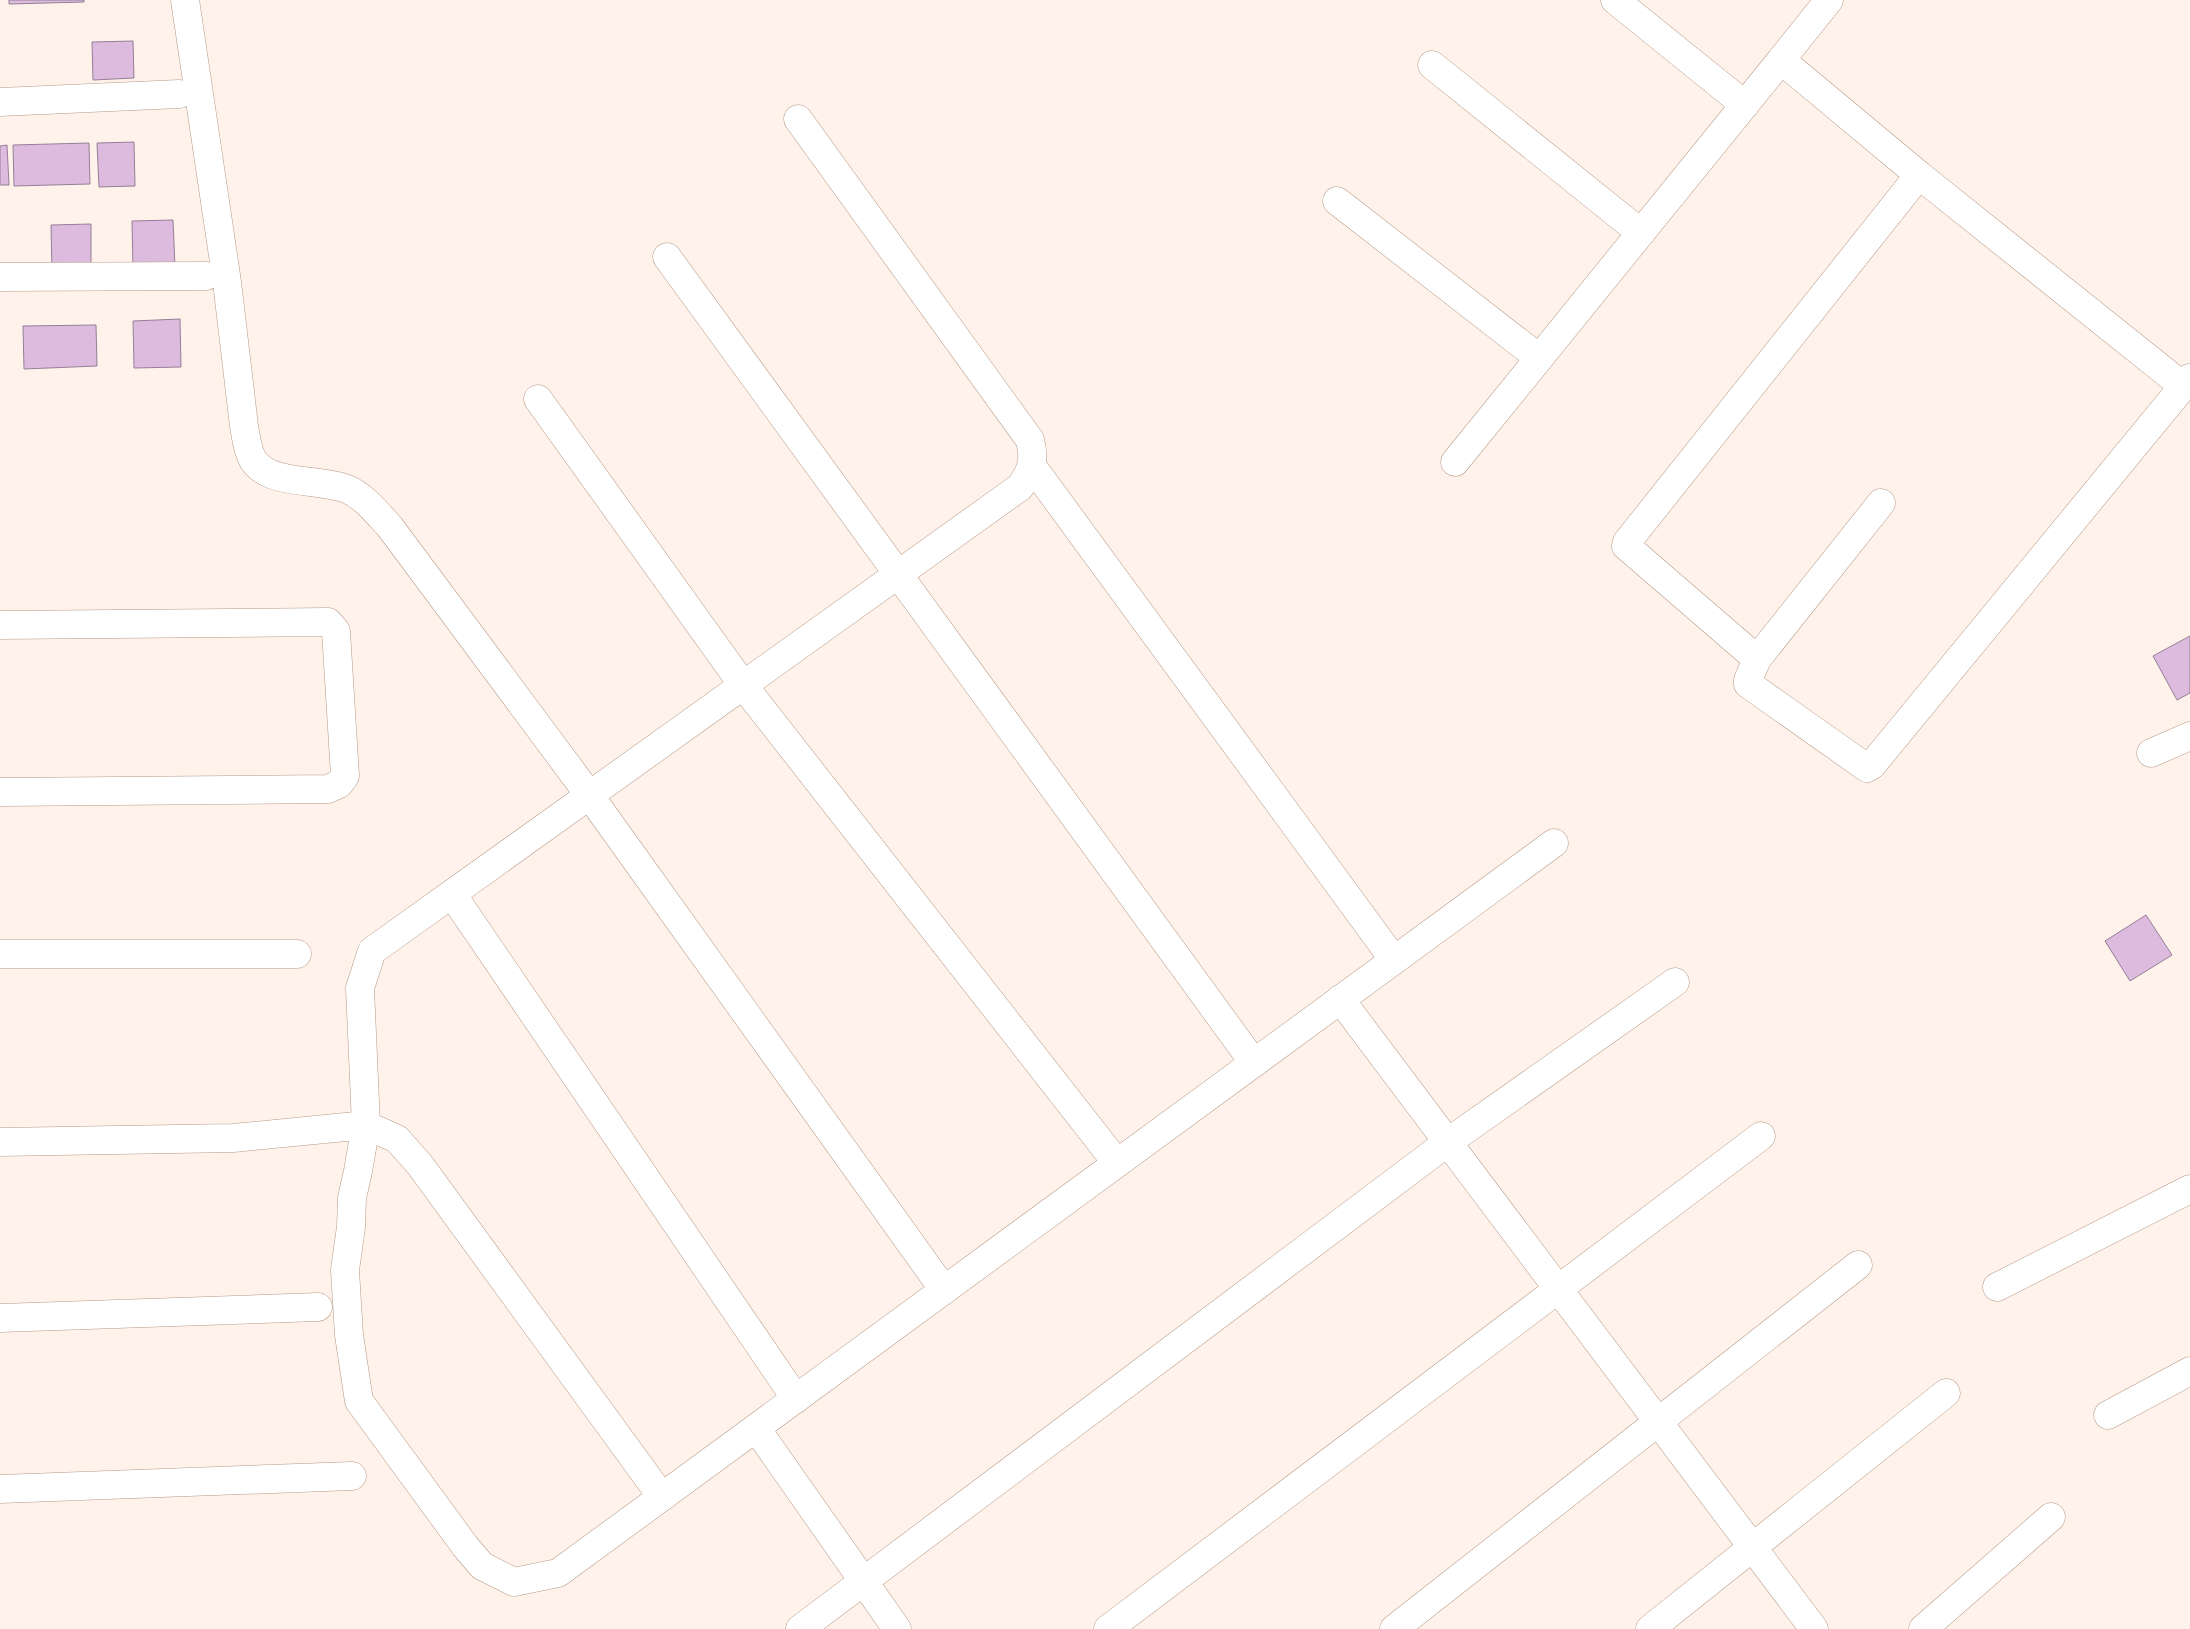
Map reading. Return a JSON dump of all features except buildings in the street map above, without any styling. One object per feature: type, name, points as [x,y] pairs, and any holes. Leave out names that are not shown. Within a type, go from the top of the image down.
[{"type":"street","points":[[185,0],[227,282],[244,426],[247,445],[253,459],[261,469],[270,475],[328,483],[349,490],[368,503],[390,527],[590,796],[944,1290]]},
{"type":"street","points":[[1615,0],[1745,105]]},
{"type":"street","points":[[1455,462],[1830,0]]},
{"type":"street","points":[[1781,60],[1919,175],[2187,382],[1872,765],[1865,768],[1748,684],[1748,680],[1757,659],[1881,502]]},
{"type":"street","points":[[1432,65],[1641,233]]},
{"type":"street","points":[[0,102],[179,94]]},
{"type":"street","points":[[798,119],[1021,426],[1030,440],[1033,453],[1032,466],[1028,477],[1020,486],[372,951],[360,988],[366,1125],[352,1198],[351,1227],[345,1270],[349,1335],[359,1401],[465,1546],[482,1566],[514,1582],[558,1573],[1554,843]]},
{"type":"street","points":[[1757,659],[1628,549],[1626,544],[1919,175]]},
{"type":"street","points":[[1337,201],[1540,358]]},
{"type":"street","points":[[667,257],[1254,1063]]},
{"type":"street","points":[[0,277],[206,276]]},
{"type":"street","points":[[538,399],[742,686],[1117,1163]]},
{"type":"street","points":[[1032,466],[1394,960]]},
{"type":"street","points":[[0,625],[328,622],[336,631],[345,776],[338,784],[328,789],[0,792]]},
{"type":"street","points":[[2151,752],[2190,736]]},
{"type":"street","points":[[452,894],[796,1399]]},
{"type":"street","points":[[0,954],[297,954]]},
{"type":"street","points":[[800,1629],[1448,1142],[1675,982]]},
{"type":"street","points":[[1340,999],[1814,1629]]},
{"type":"street","points":[[0,1142],[233,1138],[366,1125],[397,1139],[420,1165],[662,1497]]},
{"type":"street","points":[[1108,1629],[1557,1288],[1761,1136]]},
{"type":"street","points":[[1997,1287],[2190,1189]]},
{"type":"street","points":[[1394,1629],[1858,1265]]},
{"type":"street","points":[[0,1318],[318,1308]]},
{"type":"street","points":[[2108,1415],[2190,1371]]},
{"type":"street","points":[[1650,1629],[1946,1393]]},
{"type":"street","points":[[756,1428],[897,1629]]},
{"type":"street","points":[[0,1489],[352,1476]]},
{"type":"street","points":[[1923,1629],[2052,1517]]}]
